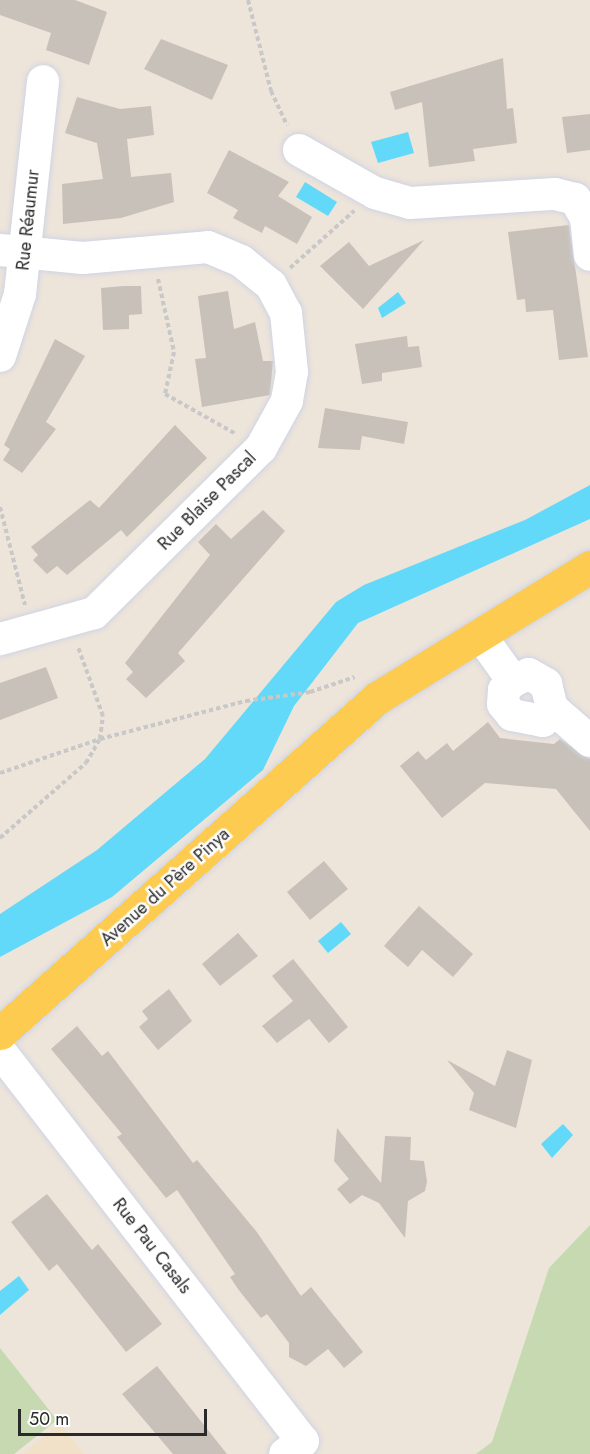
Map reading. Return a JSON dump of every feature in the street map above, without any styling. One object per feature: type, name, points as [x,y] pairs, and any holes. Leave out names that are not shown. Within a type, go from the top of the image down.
[{"type":"main road","name":"Avenue du Père Pinya","points":[[486,643],[590,567]]},
{"type":"main road","name":"Avenue du Père Pinya","points":[[0,1033],[376,698],[590,590]]},
{"type":"street","name":"Rue Réaumur","points":[[0,356],[20,294],[12,253],[43,81]]},
{"type":"street","points":[[299,150],[375,193],[410,203],[555,194],[575,199],[586,218],[590,255]]},
{"type":"street","name":"Rue Blaise Pascal","points":[[0,639],[69,623],[94,613],[261,448],[287,401],[292,372],[286,313],[271,285],[241,261],[208,247],[152,252],[12,253]]},
{"type":"street","points":[[486,643],[513,681],[530,674],[546,684],[552,708],[590,741]]},
{"type":"street","name":"Rue Pau Casals","points":[[0,1051],[294,1448]]},
{"type":"path","points":[[248,0],[271,91],[299,150]]},
{"type":"path","points":[[271,285],[375,193]]},
{"type":"path","points":[[152,252],[174,352],[165,394],[261,448]]},
{"type":"path","points":[[0,507],[32,632]]},
{"type":"path","points":[[0,838],[86,763],[100,739],[103,716],[69,623]]},
{"type":"path","points":[[0,773],[100,739],[246,701],[310,692]]},
{"type":"shaded area","points":[[60,1424],[84,1454],[22,1454]]},
{"type":"green space","points":[[590,1225],[590,1454],[476,1454],[492,1442],[549,1268]]},
{"type":"green space","points":[[0,1348],[57,1420],[14,1454],[0,1454]]},
{"type":"water","points":[[408,132],[414,153],[378,163],[371,142]]},
{"type":"water","points":[[305,182],[337,202],[328,216],[296,197]]},
{"type":"water","points":[[398,292],[406,303],[382,318],[378,308]]},
{"type":"water","points":[[590,485],[590,519],[358,623],[294,706],[263,770],[112,897],[0,957],[0,914],[97,850],[205,759],[336,602],[364,585],[525,520]]},
{"type":"water","points":[[341,922],[351,934],[328,953],[318,941]]},
{"type":"water","points":[[563,1124],[573,1135],[552,1158],[541,1144]]},
{"type":"water","points":[[19,1276],[29,1290],[0,1315],[0,1291]]},
{"type":"building","points":[[0,0],[75,0],[107,12],[89,65],[46,50],[51,33],[0,15]]},
{"type":"building","points":[[161,39],[228,65],[212,100],[144,69]]},
{"type":"building","points":[[503,58],[507,109],[513,108],[517,143],[473,149],[475,161],[429,167],[422,102],[395,110],[390,92]]},
{"type":"building","points":[[77,97],[120,109],[151,106],[154,135],[127,139],[131,177],[171,173],[174,202],[121,218],[63,224],[62,184],[103,179],[97,143],[65,133]]},
{"type":"building","points":[[590,114],[590,150],[567,153],[562,117]]},
{"type":"building","points":[[229,150],[289,182],[278,196],[312,217],[297,244],[265,226],[262,233],[233,218],[238,210],[207,193]]},
{"type":"building","points":[[569,225],[588,357],[559,360],[553,310],[526,312],[525,299],[517,300],[508,232]]},
{"type":"building","points":[[424,240],[363,309],[320,266],[349,242],[369,266]]},
{"type":"building","points":[[141,286],[142,314],[129,315],[129,329],[103,330],[101,288]]},
{"type":"building","points":[[228,291],[234,329],[255,322],[263,361],[273,361],[270,395],[202,407],[195,359],[206,358],[198,296]]},
{"type":"building","points":[[407,336],[408,347],[419,346],[422,367],[382,373],[382,381],[362,384],[355,344]]},
{"type":"building","points":[[55,339],[85,356],[46,422],[56,429],[22,473],[3,460],[10,449],[4,445]]},
{"type":"building","points":[[325,408],[408,422],[404,444],[362,436],[360,450],[318,448]]},
{"type":"building","points":[[175,425],[207,458],[127,537],[121,530],[67,575],[57,566],[47,574],[33,560],[38,555],[31,547],[90,500],[99,508]]},
{"type":"building","points":[[263,510],[285,531],[178,653],[185,661],[146,698],[126,679],[133,672],[125,663],[210,555],[198,542],[216,524],[231,539]]},
{"type":"building","points":[[46,667],[58,698],[0,720],[0,683]]},
{"type":"building","points":[[488,722],[500,738],[554,744],[560,739],[590,759],[590,831],[556,789],[485,783],[442,818],[400,766],[418,751],[426,760],[447,743],[453,751]]},
{"type":"building","points":[[324,861],[348,889],[310,920],[287,892]]},
{"type":"building","points":[[419,906],[473,954],[453,977],[422,950],[408,967],[384,946]]},
{"type":"building","points":[[238,933],[258,956],[220,986],[202,964]]},
{"type":"building","points":[[293,959],[348,1027],[329,1043],[309,1019],[277,1043],[262,1026],[293,1001],[272,976]]},
{"type":"building","points":[[169,989],[192,1021],[158,1050],[139,1027],[148,1019],[142,1011]]},
{"type":"building","points":[[77,1026],[102,1056],[108,1051],[193,1163],[197,1160],[256,1231],[301,1296],[311,1287],[363,1352],[344,1368],[328,1349],[306,1366],[289,1357],[289,1343],[267,1314],[261,1318],[238,1289],[230,1277],[235,1274],[177,1190],[166,1198],[117,1137],[122,1134],[51,1049]]},
{"type":"building","points":[[507,1050],[532,1060],[516,1128],[469,1110],[474,1093],[447,1060],[495,1086]]},
{"type":"building","points":[[337,1128],[381,1183],[385,1136],[411,1137],[410,1160],[424,1161],[427,1182],[425,1191],[408,1201],[405,1238],[379,1203],[362,1195],[350,1204],[337,1189],[349,1179],[334,1161]]},
{"type":"building","points":[[47,1194],[92,1250],[98,1244],[162,1324],[126,1352],[57,1264],[49,1271],[11,1222]]},
{"type":"building","points":[[157,1366],[227,1454],[173,1454],[122,1394]]}]
